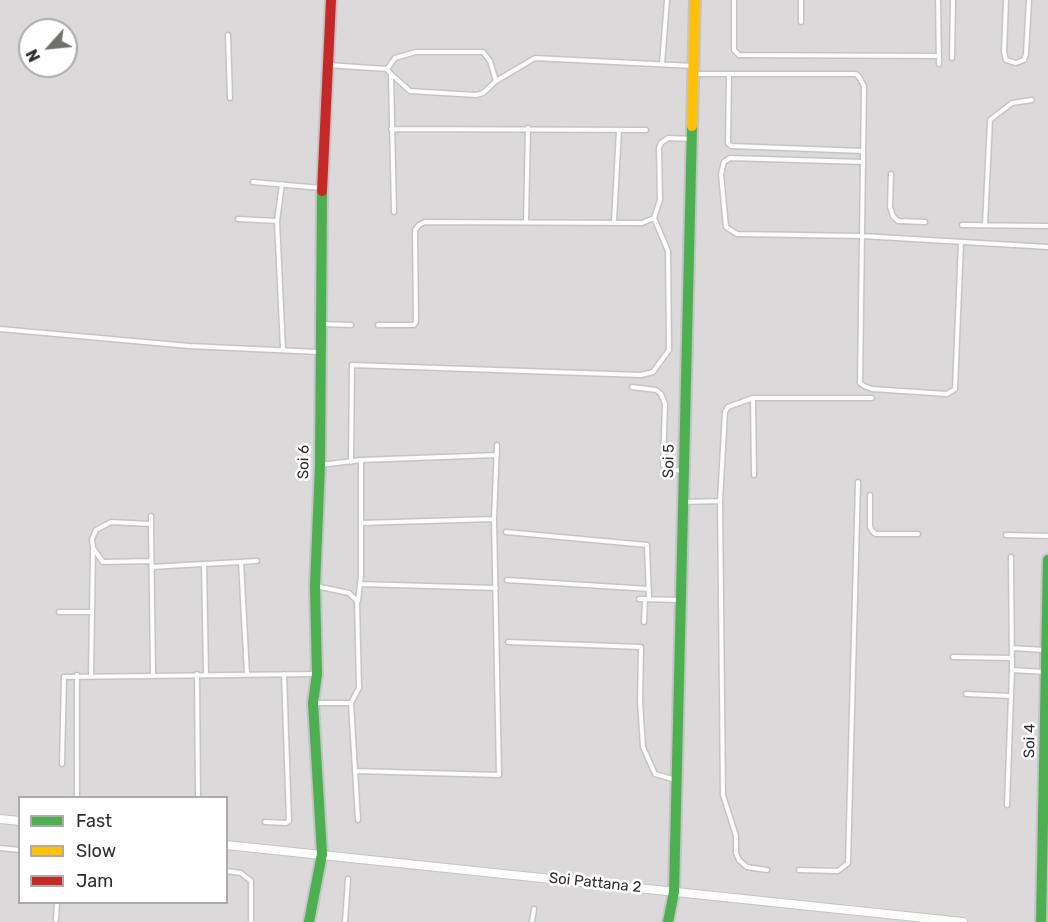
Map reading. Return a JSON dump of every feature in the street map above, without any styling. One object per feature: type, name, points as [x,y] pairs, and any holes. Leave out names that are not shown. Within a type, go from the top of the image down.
[{"type":"street","name":"Soi 6","points":[[309,922],[322,854],[314,703],[317,674],[315,586],[320,465],[319,352],[322,188],[331,0]]},
{"type":"street","name":"Soi 5","points":[[668,922],[674,892],[695,0]]},
{"type":"street","name":"Soi 4","points":[[1041,922],[1045,847],[1048,560]]},
{"type":"street","points":[[0,819],[18,821]]},
{"type":"street","name":"Soi Pattana 2","points":[[228,844],[963,922]]},
{"type":"lane","points":[[662,64],[667,0]]},
{"type":"lane","points":[[734,0],[734,50],[739,55],[938,56]]},
{"type":"lane","points":[[801,0],[801,22]]},
{"type":"lane","points":[[938,0],[939,63]]},
{"type":"lane","points":[[952,0],[952,58]]},
{"type":"lane","points":[[1006,0],[1004,52],[1006,60],[1016,63],[1024,60],[1026,54],[1029,0]]},
{"type":"lane","points":[[228,35],[230,98]]},
{"type":"lane","points":[[387,69],[395,58],[404,54],[483,52],[490,61],[496,81]]},
{"type":"lane","points":[[328,65],[387,69],[410,91],[476,95],[483,93],[496,81],[535,58],[662,64],[729,74],[856,74],[864,86],[860,383],[872,389],[947,394],[956,389],[961,242]]},
{"type":"lane","points":[[391,74],[394,212]]},
{"type":"lane","points":[[729,74],[728,144],[731,146],[863,151]]},
{"type":"lane","points":[[985,225],[990,120],[1012,103],[1032,100]]},
{"type":"lane","points":[[526,222],[528,128]]},
{"type":"lane","points":[[391,129],[645,130]]},
{"type":"lane","points":[[614,222],[619,130]]},
{"type":"lane","points":[[351,462],[352,365],[642,375],[653,372],[669,350],[668,251],[654,218],[660,200],[659,148],[661,143],[668,138],[692,139]]},
{"type":"lane","points":[[863,162],[730,158],[724,162],[721,174],[726,227],[732,233],[862,236],[1048,247]]},
{"type":"lane","points":[[891,174],[890,207],[893,216],[898,221],[925,222]]},
{"type":"lane","points":[[253,182],[322,188]]},
{"type":"lane","points":[[282,184],[277,221],[283,349]]},
{"type":"lane","points":[[378,325],[414,325],[416,322],[415,230],[425,222],[642,223],[654,218]]},
{"type":"lane","points":[[238,219],[277,221]]},
{"type":"lane","points":[[962,225],[1048,226]]},
{"type":"lane","points":[[320,324],[351,325]]},
{"type":"lane","points":[[0,329],[189,346],[319,352]]},
{"type":"lane","points":[[632,387],[656,390],[661,394],[665,404],[663,465],[667,469],[684,471]]},
{"type":"lane","points":[[753,398],[754,475]]},
{"type":"lane","points":[[766,870],[747,867],[739,860],[736,853],[736,836],[723,795],[720,501],[725,412],[739,401],[753,398],[872,398]]},
{"type":"lane","points":[[355,771],[499,775],[494,519],[497,445]]},
{"type":"lane","points":[[320,465],[361,460],[497,455]]},
{"type":"lane","points":[[358,820],[351,703],[359,688],[357,601],[360,584],[361,460]]},
{"type":"lane","points":[[799,870],[838,871],[848,863],[858,482]]},
{"type":"lane","points":[[870,495],[870,527],[876,534],[918,534]]},
{"type":"lane","points":[[683,502],[720,501]]},
{"type":"lane","points":[[151,516],[153,674]]},
{"type":"lane","points":[[361,523],[494,519]]},
{"type":"lane","points":[[91,675],[92,539],[96,530],[111,522],[151,524]]},
{"type":"lane","points":[[506,532],[647,545],[649,589],[645,622]]},
{"type":"lane","points":[[1006,536],[1048,536]]},
{"type":"lane","points":[[93,548],[103,562],[151,561]]},
{"type":"lane","points":[[1007,805],[1012,670],[1011,556]]},
{"type":"lane","points":[[151,567],[257,561]]},
{"type":"lane","points":[[241,562],[247,674]]},
{"type":"lane","points":[[204,564],[206,674]]},
{"type":"lane","points":[[507,580],[649,589]]},
{"type":"lane","points":[[360,584],[496,588]]},
{"type":"lane","points":[[315,586],[349,593],[357,601]]},
{"type":"lane","points":[[639,599],[681,600]]},
{"type":"lane","points":[[59,612],[92,612]]},
{"type":"lane","points":[[508,642],[641,647],[640,701],[643,747],[655,774],[677,780]]},
{"type":"lane","points":[[1012,648],[1047,661]]},
{"type":"lane","points":[[953,657],[1012,658]]},
{"type":"lane","points":[[1012,670],[1047,661]]},
{"type":"lane","points":[[197,674],[198,796]]},
{"type":"lane","points":[[265,822],[286,823],[289,821],[284,674]]},
{"type":"lane","points":[[62,764],[62,679],[77,675],[317,674]]},
{"type":"lane","points":[[77,675],[77,796]]},
{"type":"lane","points":[[966,694],[1011,696]]},
{"type":"lane","points":[[314,703],[351,703]]},
{"type":"lane","points":[[0,848],[18,850]]},
{"type":"lane","points":[[228,871],[241,873],[252,881],[250,922]]},
{"type":"lane","points":[[345,922],[348,879]]},
{"type":"lane","points":[[56,920],[57,904]]},
{"type":"lane","points":[[532,922],[534,909]]},
{"type":"shaded area","points":[[0,0],[1048,0],[1048,922],[0,922]]},
{"type":"traffic: fast","points":[[668,922],[674,892],[692,126]]},
{"type":"traffic: fast","points":[[309,922],[322,854],[313,703],[317,674],[315,586],[320,465],[322,191]]},
{"type":"traffic: fast","points":[[1041,922],[1048,560]]},
{"type":"traffic: slow","points":[[692,126],[695,0]]},
{"type":"traffic: jam","points":[[322,191],[331,0]]}]
